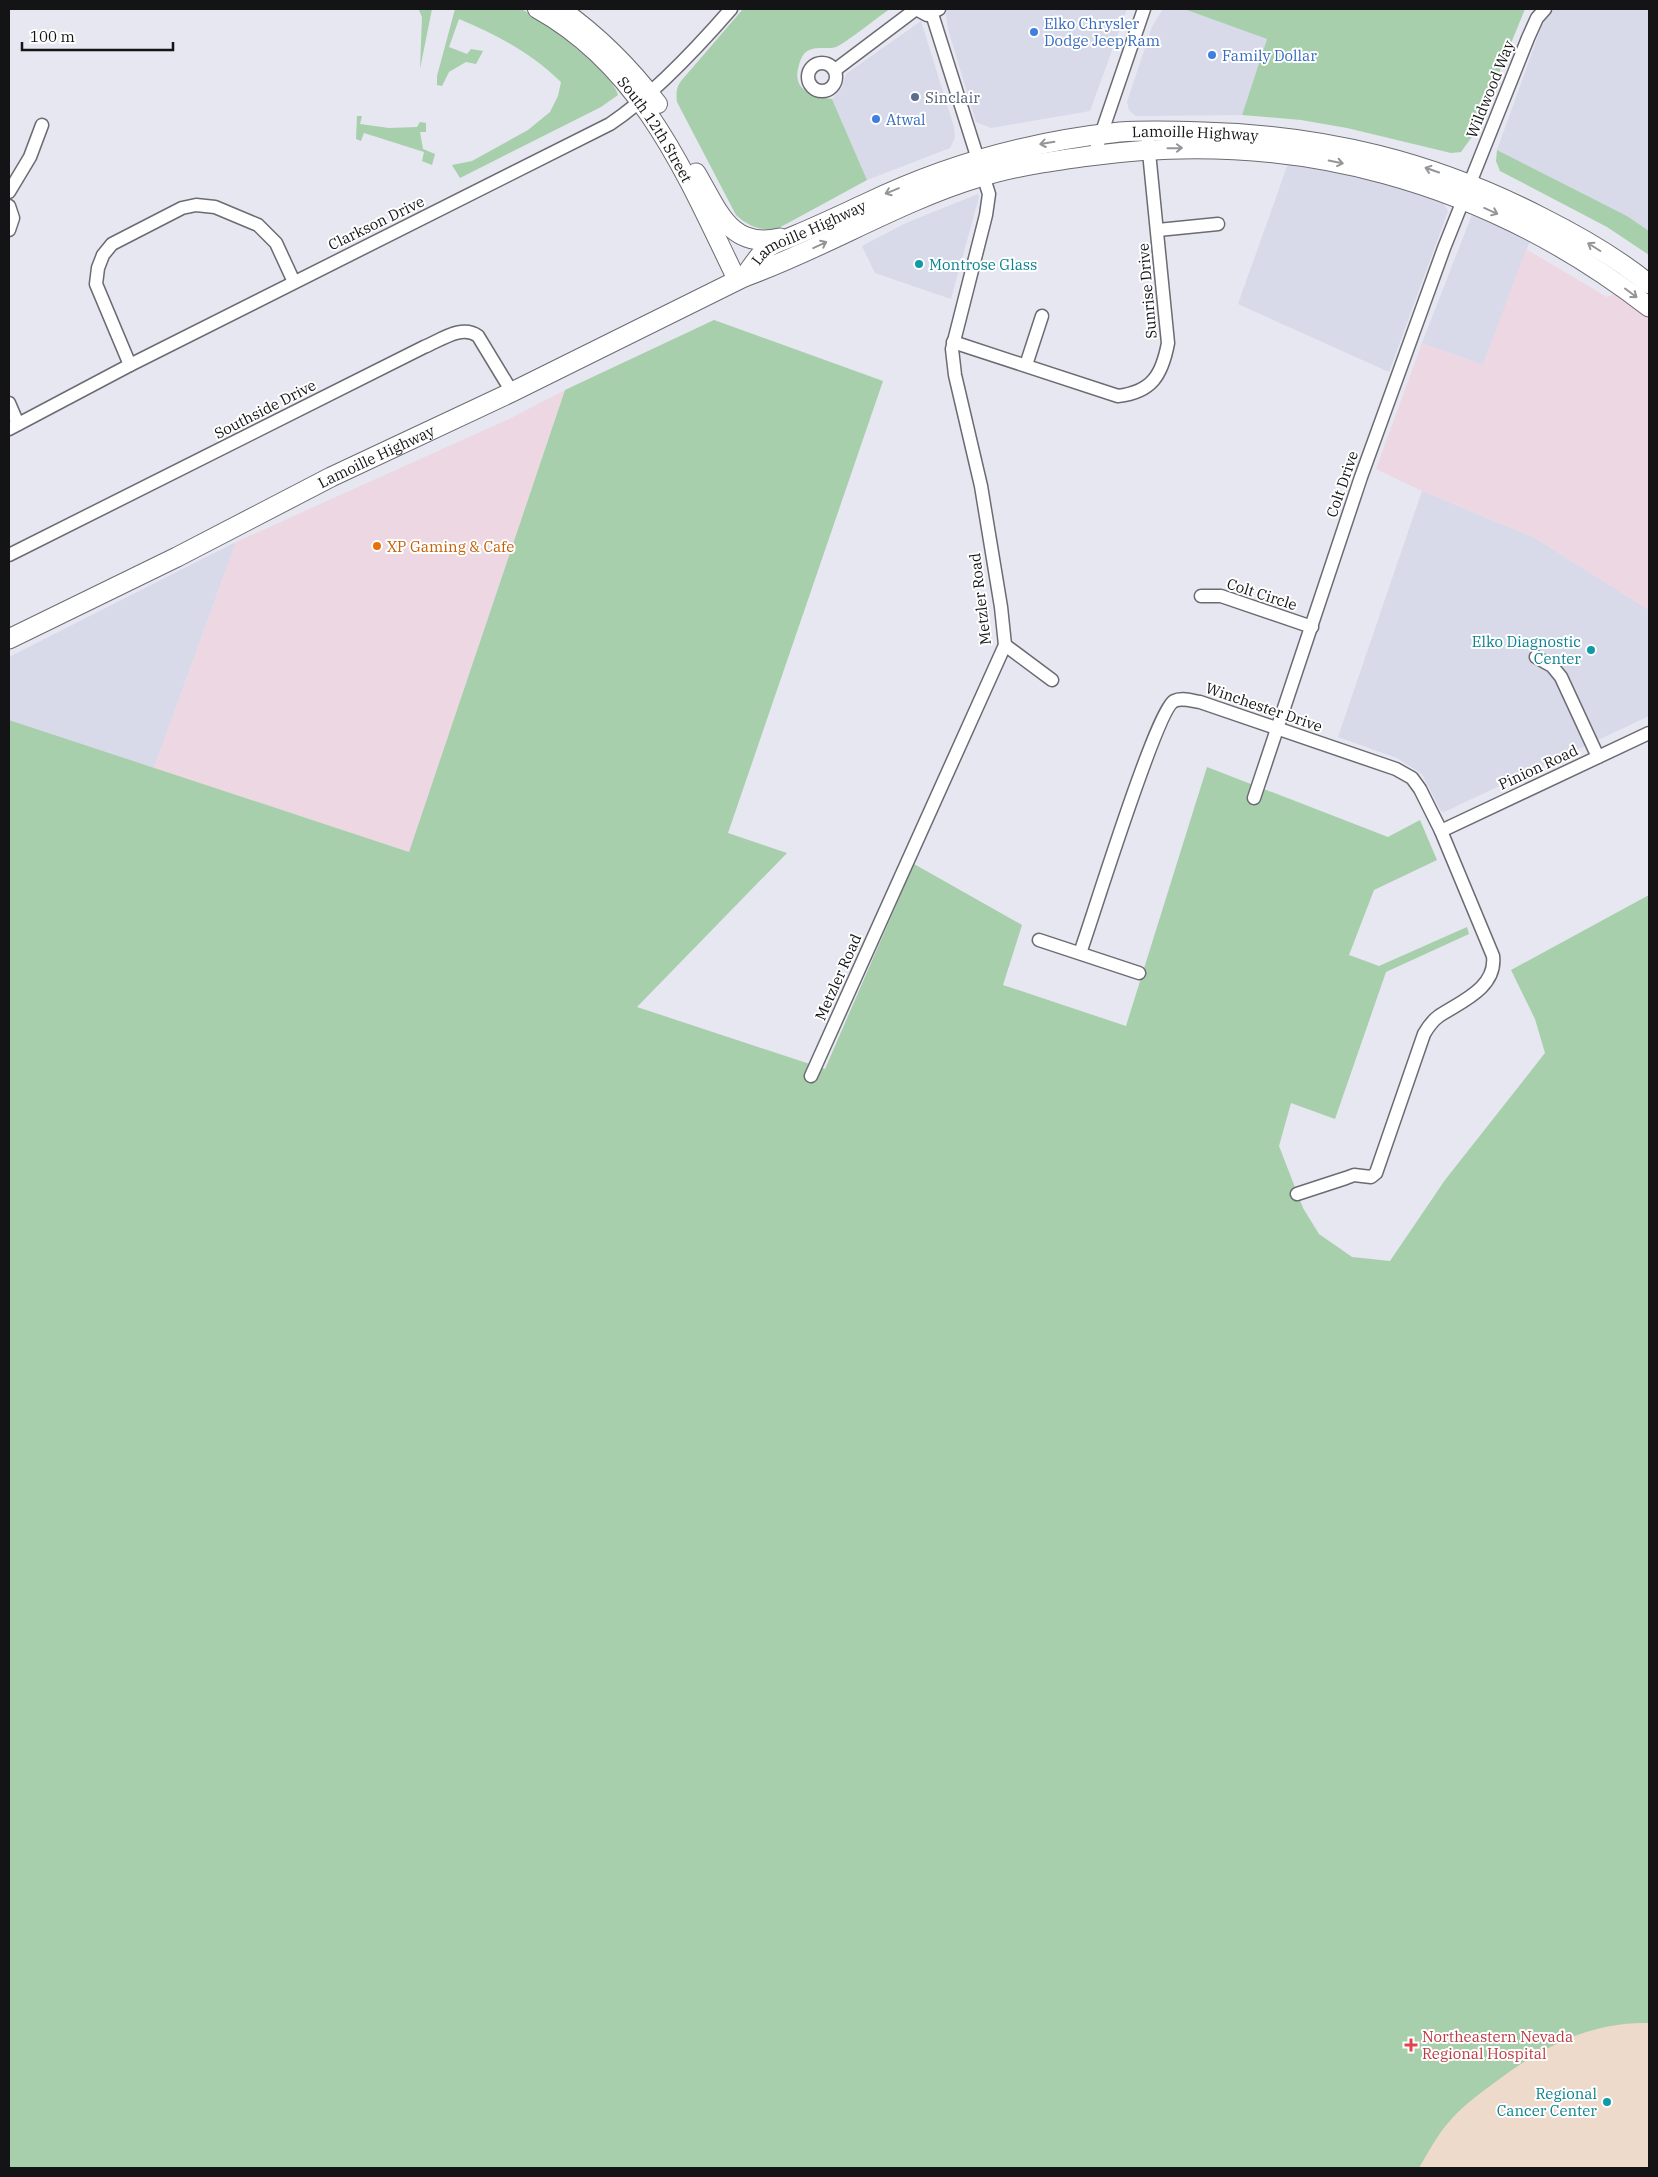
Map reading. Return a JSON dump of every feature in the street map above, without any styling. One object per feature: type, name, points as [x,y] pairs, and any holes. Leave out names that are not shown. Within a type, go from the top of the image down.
[{"type":"main road","name":"South 12th Street","points":[[537,9],[562,24],[593,49],[645,97],[740,279]]},
{"type":"main road","name":"South 12th Street","points":[[561,9],[606,45],[645,97],[675,131],[696,173],[740,279]]},
{"type":"main road","name":"Lamoille Highway","points":[[740,279],[766,248],[882,196],[980,168],[1094,155],[1148,141],[1235,132],[1331,143],[1398,159],[1467,192],[1564,228],[1649,284]]},
{"type":"main road","name":"Lamoille Highway","points":[[9,639],[177,557],[332,478],[512,392],[740,279],[800,255],[980,168],[1040,144],[1100,135],[1148,141]]},
{"type":"main road","points":[[696,173],[730,228],[749,240],[762,242],[781,238],[833,219]]},
{"type":"main road","name":"Lamoille Highway","points":[[1467,192],[1518,224],[1565,249],[1620,284],[1649,307]]},
{"type":"street","name":"Clarkson Drive","points":[[14,426],[130,365],[610,124],[645,97],[706,38],[731,9]]},
{"type":"street","points":[[835,70],[916,9],[923,14],[935,11]]},
{"type":"street","points":[[1094,155],[1144,9]]},
{"type":"street","name":"Wildwood Way","points":[[1467,192],[1528,38],[1537,18],[1545,9]]},
{"type":"street","name":"Metzler Road","points":[[811,1076],[1005,645],[1001,607],[981,486],[953,362],[953,342],[989,203],[989,194],[935,11]]},
{"type":"street","points":[[9,192],[30,157],[42,125]]},
{"type":"street","name":"Sunrise Drive","points":[[953,342],[1118,396],[1130,395],[1145,388],[1156,378],[1164,364],[1168,343],[1148,141]]},
{"type":"street","name":"Colt Drive","points":[[1254,798],[1361,477],[1444,248],[1467,192]]},
{"type":"street","points":[[130,365],[96,284],[98,268],[103,255],[112,244],[182,208],[196,205],[215,207],[258,225],[276,243],[294,282]]},
{"type":"street","points":[[9,206],[13,218],[10,228]]},
{"type":"street","points":[[1158,230],[1218,224]]},
{"type":"street","points":[[1026,365],[1042,316]]},
{"type":"street","name":"Southside Drive","points":[[9,555],[424,347],[464,330],[472,331],[478,336],[512,392]]},
{"type":"street","points":[[9,403],[14,426]]},
{"type":"street","name":"Colt Circle","points":[[1200,596],[1221,596],[1312,627]]},
{"type":"street","points":[[1005,645],[1052,680]]},
{"type":"street","points":[[1536,657],[1552,666],[1561,677],[1598,757]]},
{"type":"street","name":"Winchester Drive","points":[[1080,953],[1149,747],[1167,708],[1174,701],[1184,699],[1192,701],[1396,769],[1412,778],[1420,789],[1441,831],[1493,956],[1494,963],[1483,986],[1471,997],[1438,1016],[1424,1034],[1376,1173],[1370,1177],[1354,1175],[1297,1194]]},
{"type":"street","name":"Pinion Road","points":[[1441,831],[1649,733]]},
{"type":"street","points":[[1039,940],[1139,973]]},
{"type":"shaded area","points":[[947,9],[1127,9],[1090,111],[991,128],[976,122],[948,29]]},
{"type":"shaded area","points":[[1163,9],[1184,9],[1267,39],[1242,115],[1136,116],[1129,110],[1127,102],[1152,27]]},
{"type":"shaded area","points":[[1551,9],[1649,9],[1649,231],[1627,216],[1497,150],[1542,25]]},
{"type":"shaded area","points":[[921,21],[954,127],[955,138],[950,148],[867,180],[832,99],[842,88],[846,74]]},
{"type":"shaded area","points":[[1289,161],[1362,173],[1422,192],[1443,203],[1448,211],[1389,372],[1238,304]]},
{"type":"shaded area","points":[[978,194],[979,197],[951,299],[875,273],[862,246],[906,223]]},
{"type":"shaded area","points":[[1473,212],[1531,238],[1483,365],[1422,343]]},
{"type":"shaded area","points":[[1526,249],[1607,297],[1617,293],[1649,318],[1649,610],[1535,538],[1422,491],[1376,469],[1422,343],[1483,365]]},
{"type":"shaded area","points":[[565,390],[409,852],[154,768],[236,542],[509,419]]},
{"type":"shaded area","points":[[1422,491],[1535,538],[1649,610],[1649,716],[1444,812],[1441,811],[1422,774],[1397,758],[1338,737]]},
{"type":"shaded area","points":[[236,542],[154,768],[9,720],[9,657]]},
{"type":"shaded area","points":[[1649,1922],[1649,2168],[1130,2168]]},
{"type":"green space","points":[[516,8],[531,14],[576,48],[605,75],[614,86],[618,95],[601,107],[460,178],[452,165],[472,161],[528,130],[550,112],[558,96],[561,82],[526,54],[459,19],[449,47],[467,54],[471,49],[483,51],[476,64],[466,62],[449,72],[442,86],[437,85],[437,76],[455,9]]},
{"type":"green space","points":[[416,9],[432,9],[420,69],[422,17],[419,10]]},
{"type":"green space","points":[[743,9],[890,9],[836,47],[813,49],[806,52],[803,55],[797,74],[798,81],[805,91],[832,99],[867,180],[777,229],[755,227],[736,215],[677,102],[677,91],[681,81]]},
{"type":"green space","points":[[1184,9],[1525,9],[1474,134],[1461,152],[1451,153],[1347,128],[1301,120],[1242,115],[1267,39]]},
{"type":"green space","points":[[357,116],[362,116],[360,124],[389,128],[417,127],[420,122],[426,123],[426,132],[420,132],[423,149],[435,154],[432,165],[422,161],[424,152],[364,133],[361,141],[356,139]]},
{"type":"green space","points":[[1497,150],[1627,216],[1649,231],[1649,255],[1607,227],[1500,171],[1496,161]]},
{"type":"green space","points":[[714,320],[883,381],[728,833],[787,853],[637,1007],[825,1069],[914,864],[1022,925],[1003,985],[1126,1026],[1207,767],[1388,837],[1420,820],[1437,860],[1374,890],[1349,955],[1379,966],[1467,927],[1469,934],[1386,972],[1335,1119],[1291,1103],[1279,1146],[1303,1208],[1319,1234],[1352,1257],[1390,1261],[1445,1180],[1545,1053],[1535,1019],[1511,970],[1649,895],[1649,2023],[1607,2027],[1587,2032],[1548,2048],[1511,2070],[1458,2112],[1432,2145],[1419,2168],[9,2168],[9,720],[409,852],[565,390]]},
{"type":"place","name":"Elko Chrysler Dodge Jeep Ram","points":[[1034,32]]},
{"type":"place","name":"Family Dollar","points":[[1212,55]]},
{"type":"place","name":"Sinclair","points":[[915,97]]},
{"type":"place","name":"Atwal","points":[[876,119]]},
{"type":"place","name":"Montrose Glass","points":[[919,264]]},
{"type":"place","name":"XP Gaming & Cafe","points":[[377,546]]},
{"type":"place","name":"Elko Diagnostic Center","points":[[1591,650]]},
{"type":"place","name":"Northeastern Nevada Regional Hospital","points":[[1411,2045]]},
{"type":"place","name":"Regional Cancer Center","points":[[1607,2102]]}]
